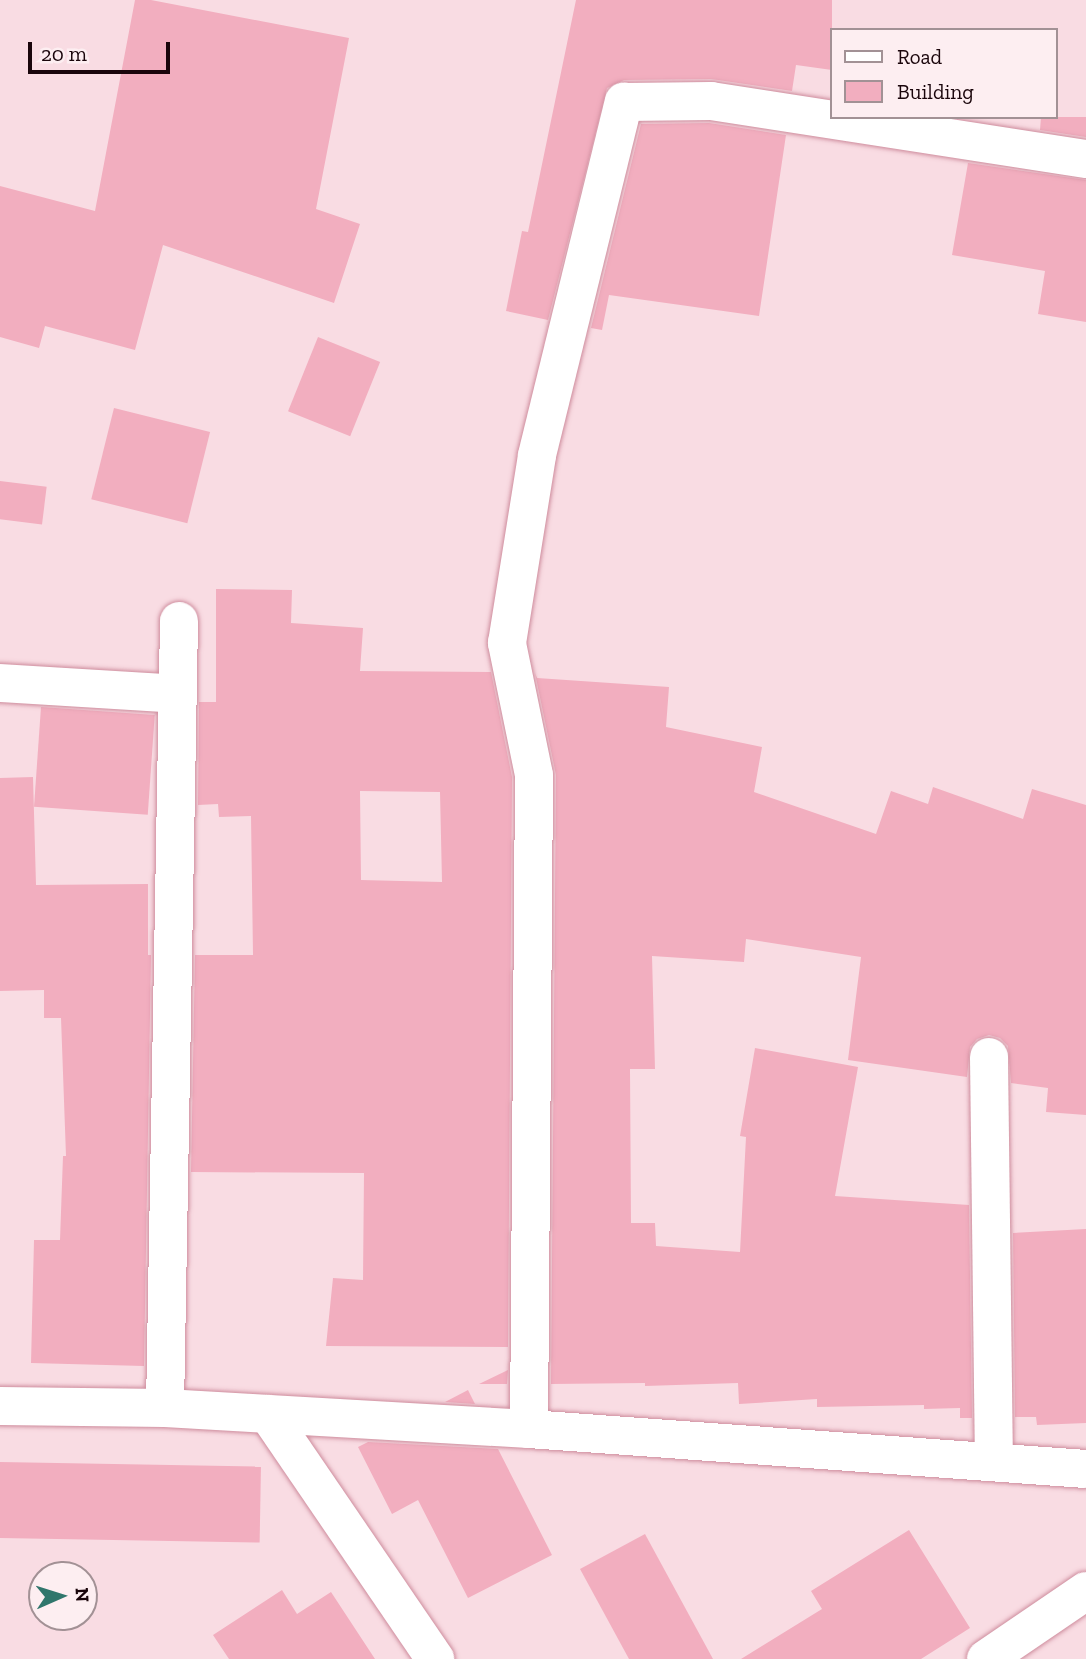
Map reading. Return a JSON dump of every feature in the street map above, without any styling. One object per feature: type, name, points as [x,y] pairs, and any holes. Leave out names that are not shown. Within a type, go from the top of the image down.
[{"type":"street","points":[[529,1429],[534,775],[507,643],[537,455],[624,102],[711,101],[1086,159]]},
{"type":"street","points":[[165,1408],[179,621]]},
{"type":"street","points":[[0,683],[178,694]]},
{"type":"street","points":[[989,1057],[994,1462]]},
{"type":"street","points":[[0,1406],[165,1408],[529,1429],[1086,1469]]},
{"type":"street","points":[[268,1415],[435,1659]]},
{"type":"street","points":[[986,1659],[1086,1591]]},
{"type":"building","points":[[135,0],[151,0],[349,38],[316,209],[360,224],[334,303],[163,245],[135,350],[45,326],[39,348],[0,337],[0,186],[95,211]]},
{"type":"building","points":[[576,0],[832,0],[830,70],[796,65],[792,91],[711,79],[624,80],[607,88],[548,320],[506,311],[522,231],[528,232]]},
{"type":"building","points":[[1086,117],[1086,137],[1040,130],[1041,119]]},
{"type":"building","points":[[709,123],[786,135],[759,316],[609,295],[602,330],[591,328],[641,124]]},
{"type":"building","points":[[968,163],[1086,180],[1086,322],[1038,314],[1045,271],[952,255]]},
{"type":"building","points":[[318,337],[380,362],[350,436],[288,411]]},
{"type":"building","points":[[114,408],[210,432],[187,523],[91,499]]},
{"type":"building","points":[[0,481],[47,487],[42,524],[0,519]]},
{"type":"building","points":[[216,589],[292,590],[291,623],[363,628],[360,671],[491,672],[512,777],[508,1347],[326,1346],[333,1278],[363,1280],[364,1173],[191,1172],[195,955],[253,955],[251,816],[219,817],[218,804],[198,805],[199,702],[216,702]],"holes":[[[360,791],[440,792],[442,882],[361,880]]]},
{"type":"building","points":[[535,673],[537,678],[669,687],[666,727],[762,747],[754,792],[876,834],[891,791],[928,804],[933,787],[1023,819],[1032,789],[1086,805],[1086,1115],[1046,1112],[1048,1088],[1011,1083],[1008,1046],[1000,1038],[989,1035],[977,1039],[970,1047],[967,1077],[848,1060],[861,957],[746,939],[744,962],[652,956],[655,1069],[630,1069],[631,1223],[655,1223],[656,1246],[740,1252],[746,1137],[740,1136],[755,1048],[858,1067],[835,1196],[969,1205],[972,1418],[960,1418],[960,1408],[924,1409],[924,1405],[817,1407],[817,1399],[739,1404],[738,1383],[645,1386],[645,1383],[551,1384],[556,775]]},
{"type":"building","points":[[41,707],[155,715],[148,815],[34,807]]},
{"type":"building","points":[[33,777],[36,885],[148,884],[148,955],[151,955],[144,1366],[31,1363],[34,1240],[60,1240],[63,1156],[66,1156],[61,1018],[44,1018],[44,990],[0,991],[0,778]]},
{"type":"building","points":[[1086,1229],[1086,1423],[1037,1425],[1036,1417],[1015,1417],[1013,1233]]},
{"type":"building","points":[[508,1370],[507,1384],[479,1384]]},
{"type":"building","points":[[468,1390],[475,1404],[445,1402]]},
{"type":"building","points":[[368,1442],[498,1449],[552,1555],[468,1598],[418,1500],[392,1514],[358,1447]]},
{"type":"building","points":[[0,1462],[261,1467],[260,1543],[0,1538]]},
{"type":"building","points":[[909,1530],[970,1628],[921,1659],[741,1659],[822,1609],[811,1591]]},
{"type":"building","points":[[645,1534],[713,1659],[629,1659],[580,1569]]},
{"type":"building","points":[[282,1590],[297,1614],[331,1592],[375,1659],[229,1659],[213,1635]]}]
